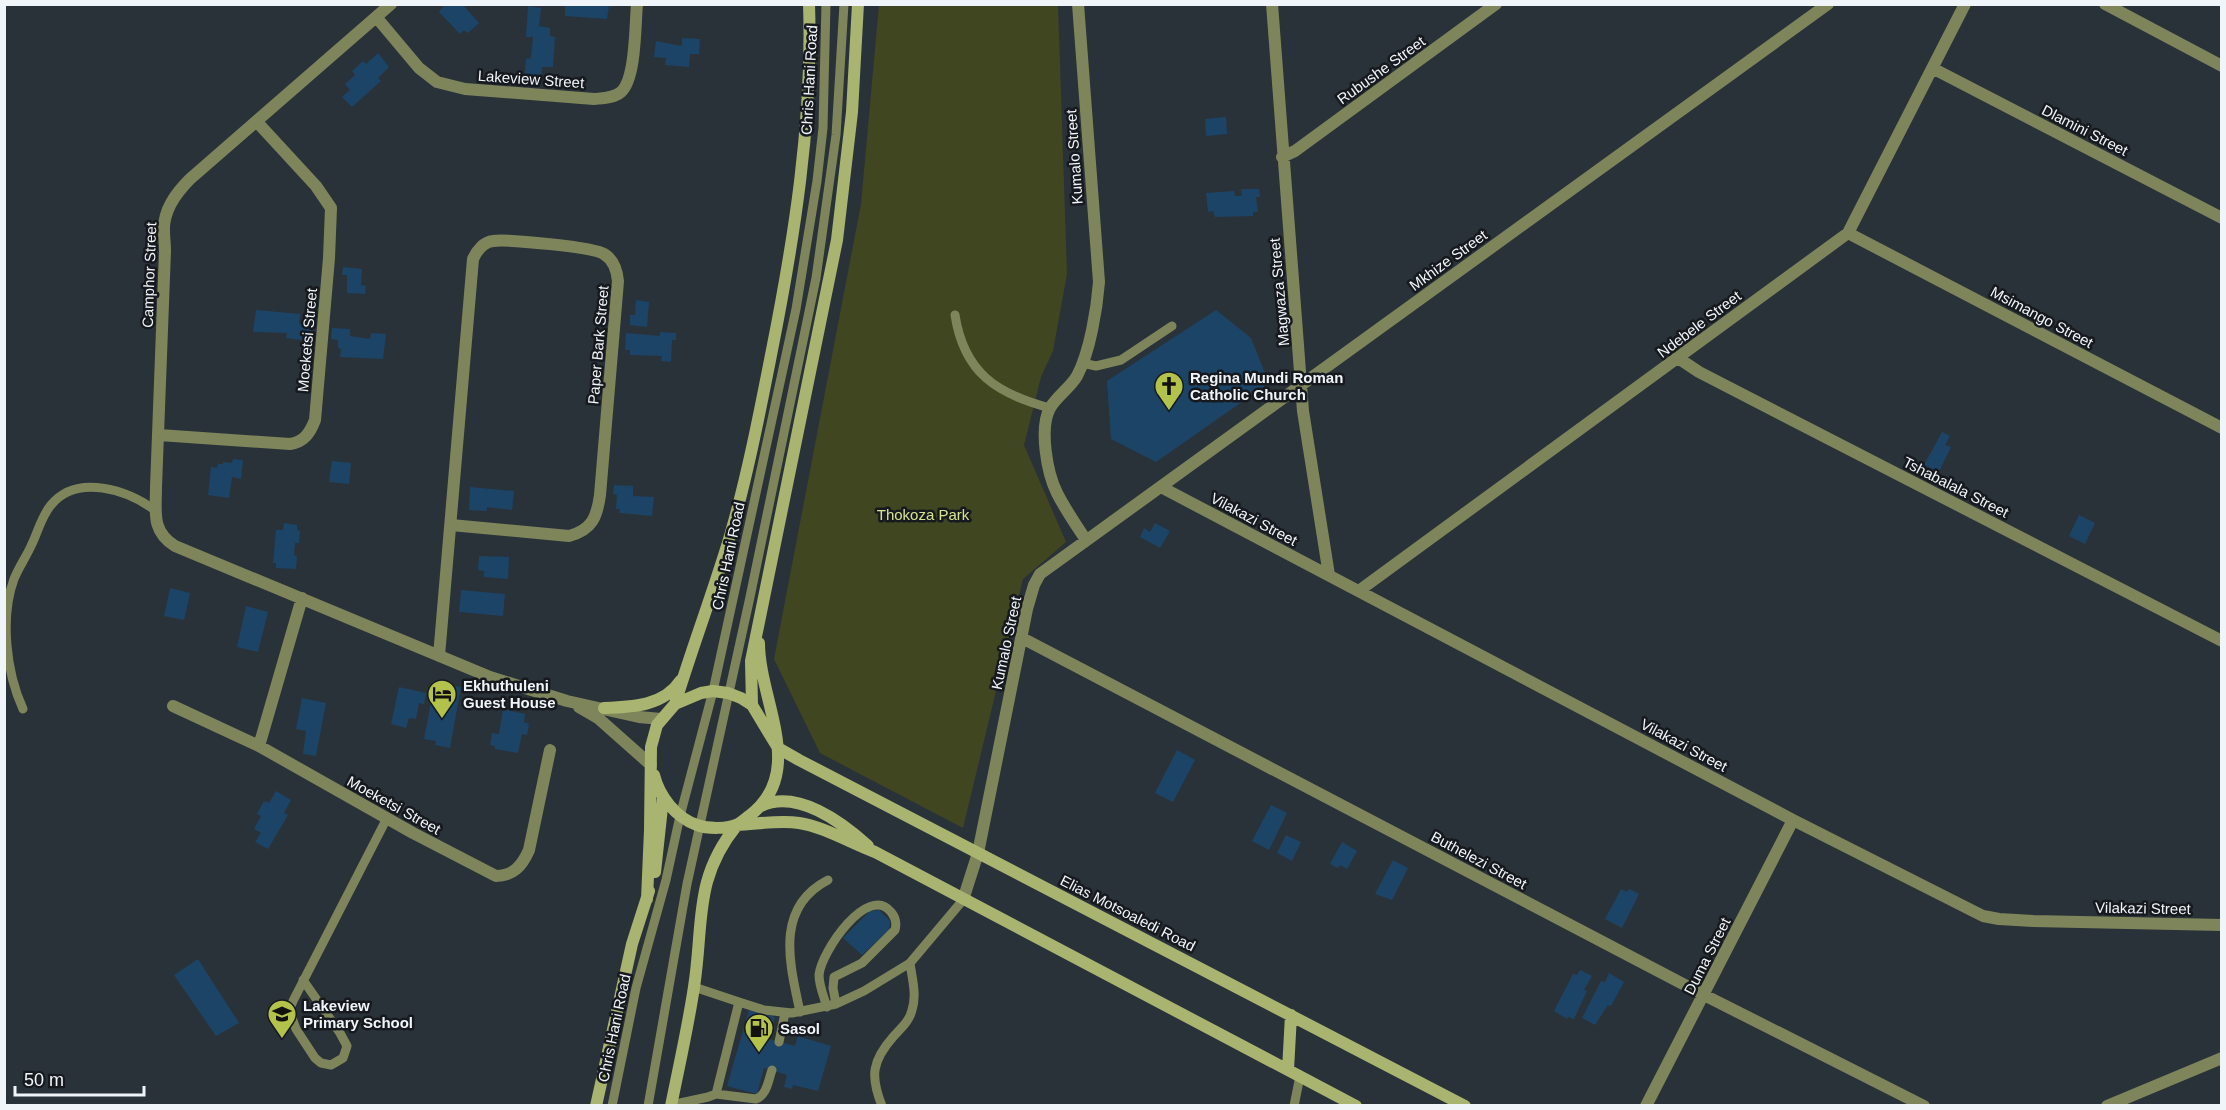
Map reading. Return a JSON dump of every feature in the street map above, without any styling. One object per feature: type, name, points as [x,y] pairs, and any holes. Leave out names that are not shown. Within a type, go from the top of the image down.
[{"type":"main road","name":"Chris Hani Road","points":[[675,704],[714,589],[740,498],[779,314],[793,237],[806,122],[809,4]]},
{"type":"main road","points":[[778,748],[752,705],[751,661],[837,240],[852,112],[858,4]]},
{"type":"main road","points":[[759,622],[761,671],[778,748],[776,781],[760,806]]},
{"type":"main road","points":[[604,708],[654,702],[668,694],[684,677]]},
{"type":"main road","points":[[647,899],[653,735],[661,719],[675,704],[701,693],[713,691],[728,693],[752,705]]},
{"type":"main road","name":"Elias Motsoaledi Road","points":[[778,748],[1465,1106]]},
{"type":"main road","points":[[651,765],[663,798],[680,816],[699,826],[708,828],[773,822],[800,823],[818,828],[875,852],[1356,1106]]},
{"type":"main road","name":"Chris Hani Road","points":[[596,1106],[632,944],[654,878],[663,798]]},
{"type":"main road","points":[[671,1105],[694,987],[705,884],[723,842],[737,825],[760,806],[770,802],[785,801],[821,812],[843,825],[875,852]]},
{"type":"main road","points":[[1288,1070],[1291,1015]]},
{"type":"street","name":"Camphor Street","points":[[302,598],[175,546],[162,536],[157,526],[165,216],[175,196],[190,179],[392,4]]},
{"type":"street","name":"Lakeview Street","points":[[377,18],[406,54],[427,76],[437,82],[465,89],[594,99],[616,95],[628,83],[637,4]]},
{"type":"street","name":"Kumalo Street","points":[[1050,408],[1077,375],[1082,363],[1096,312],[1099,282],[1078,4]]},
{"type":"street","name":"Magwaza Street","points":[[1272,4],[1303,411],[1329,575]]},
{"type":"street","name":"Rubushe Street","points":[[1282,157],[1295,151],[1496,4]]},
{"type":"street","name":"Mkhize Street","points":[[1086,540],[1828,4]]},
{"type":"street","name":"Ndebele Street","points":[[1360,590],[1848,233],[1934,69],[1965,4]]},
{"type":"street","points":[[2105,4],[2222,66]]},
{"type":"street","name":"Dlamini Street","points":[[1934,69],[2222,218]]},
{"type":"street","name":"Moeketsi Street","points":[[159,435],[290,444],[308,435],[315,420],[331,208],[316,186],[257,122]]},
{"type":"street","name":"Msimango Street","points":[[1848,233],[2222,428]]},
{"type":"street","name":"Paper Bark Street","points":[[439,656],[475,254],[484,244],[495,241],[587,248],[603,253],[615,266],[618,281],[600,495],[594,522],[584,531],[569,536],[451,525]]},
{"type":"street","name":"Tshabalala Street","points":[[1678,358],[1699,372],[2222,641]]},
{"type":"street","points":[[1050,408],[1045,424],[1048,470],[1056,492],[1086,540]]},
{"type":"street","name":"Vilakazi Street","points":[[1161,487],[1793,820],[1983,916],[2021,920],[2222,925]]},
{"type":"street","name":"Kumalo Street","points":[[963,900],[978,853],[1031,596],[1040,574],[1086,540]]},
{"type":"street","points":[[259,746],[302,598],[490,677],[567,701],[639,717],[661,719]]},
{"type":"street","name":"Buthelezi Street","points":[[1022,638],[1704,995],[1924,1106]]},
{"type":"street","points":[[567,701],[597,718],[651,765]]},
{"type":"street","name":"Moeketsi Street","points":[[173,706],[259,746],[489,874],[505,876],[523,863],[529,850],[550,750]]},
{"type":"street","name":"Duma Street","points":[[1646,1106],[1793,820]]},
{"type":"street","points":[[2107,1106],[2222,1058]]},
{"type":"lane","name":"Chris Hani Road","points":[[612,1106],[636,988],[666,880],[680,816],[713,691],[795,309],[823,128],[826,4]]},
{"type":"lane","name":"Chris Hani Road","points":[[648,1106],[699,826],[750,597],[816,278],[836,135],[844,4]]},
{"type":"lane","points":[[955,315],[963,345],[972,363],[986,379],[1022,400],[1050,408]]},
{"type":"lane","points":[[1082,363],[1096,366],[1121,360],[1172,326]]},
{"type":"lane","points":[[23,709],[15,692],[9,665],[8,602],[14,579],[44,515],[60,496],[68,491],[90,487],[131,496],[156,511]]},
{"type":"lane","points":[[303,981],[347,1046],[343,1058],[331,1065],[321,1064],[315,1058],[296,1029],[291,1016],[294,999],[303,981],[387,818]]},
{"type":"lane","points":[[800,1011],[790,962],[791,926],[796,911],[805,897],[828,880]]},
{"type":"lane","points":[[694,987],[764,1010],[785,1013],[831,1005],[864,991],[910,963],[963,900]]},
{"type":"lane","points":[[874,904],[882,905],[894,915],[895,930],[862,963],[834,977],[831,1005],[820,986],[819,975],[822,963],[841,930],[867,908],[874,904]]},
{"type":"lane","points":[[882,1106],[874,1086],[874,1070],[880,1054],[906,1023],[912,1009],[914,994],[910,963]]},
{"type":"lane","points":[[716,1094],[739,1002]]},
{"type":"lane","points":[[779,1042],[785,1013]]},
{"type":"lane","points":[[671,1105],[716,1094],[756,1099],[765,1093],[771,1070]]},
{"type":"lane","points":[[1294,1106],[1300,1076]]},
{"type":"green space","name":"Thokoza Park","points":[[879,5],[1058,5],[1067,274],[1053,351],[1041,377],[1024,445],[1066,542],[1023,579],[963,828],[820,753],[774,659],[861,204]]},
{"type":"building","points":[[445,4],[462,4],[479,23],[468,33],[464,30],[460,34],[439,12]]},
{"type":"building","points":[[565,5],[612,5],[612,7],[609,6],[607,19],[565,16]]},
{"type":"building","points":[[528,6],[541,8],[539,26],[550,28],[550,36],[555,37],[553,67],[542,67],[541,81],[524,80],[526,59],[531,58],[533,37],[526,37]]},
{"type":"building","points":[[682,38],[700,39],[699,54],[690,54],[689,67],[665,65],[666,58],[654,57],[656,41],[682,46]]},
{"type":"building","points":[[378,53],[389,67],[378,78],[381,81],[352,107],[342,97],[350,90],[345,84],[355,75],[352,71],[363,61],[366,64]]},
{"type":"building","points":[[1226,117],[1227,134],[1206,136],[1205,119]]},
{"type":"building","points":[[1241,189],[1259,189],[1260,197],[1256,197],[1258,212],[1253,212],[1253,216],[1215,217],[1213,211],[1208,212],[1206,193],[1234,191],[1235,196],[1242,196]]},
{"type":"building","points":[[343,267],[362,269],[361,285],[366,286],[365,294],[347,293],[347,275],[342,275]]},
{"type":"building","points":[[636,300],[649,302],[647,327],[630,325],[630,315],[635,315]]},
{"type":"building","points":[[256,310],[300,314],[299,324],[312,326],[310,341],[286,338],[287,333],[253,332]]},
{"type":"building","name":"Regina Mundi Roman Catholic Church","points":[[1216,310],[1251,338],[1269,383],[1156,462],[1111,439],[1107,381]]},
{"type":"building","points":[[332,328],[350,329],[350,336],[370,339],[371,333],[386,334],[383,359],[340,357],[341,349],[338,348],[338,340],[331,339]]},
{"type":"building","points":[[660,332],[676,333],[676,340],[672,340],[671,362],[661,361],[662,356],[630,355],[630,350],[625,350],[626,333],[660,336]]},
{"type":"building","points":[[1942,432],[1950,436],[1945,445],[1951,447],[1939,472],[1924,465]]},
{"type":"building","points":[[233,459],[243,460],[241,479],[232,477],[229,498],[208,495],[211,467],[217,468],[218,464],[223,464],[223,462],[232,463]]},
{"type":"building","points":[[332,461],[351,463],[349,484],[329,482]]},
{"type":"building","points":[[614,485],[633,486],[633,496],[654,497],[652,516],[619,513],[620,509],[616,509],[617,495],[613,494]]},
{"type":"building","points":[[470,487],[514,491],[512,510],[487,507],[487,511],[469,510]]},
{"type":"building","points":[[2079,515],[2095,523],[2085,544],[2069,536]]},
{"type":"building","points":[[284,523],[297,525],[297,530],[300,531],[299,543],[295,543],[296,569],[276,568],[276,563],[273,563],[276,530],[283,530]]},
{"type":"building","points":[[1155,523],[1170,531],[1160,548],[1140,537],[1144,528],[1150,532]]},
{"type":"building","points":[[479,556],[509,557],[508,579],[484,577],[484,571],[478,570]]},
{"type":"building","points":[[170,588],[190,593],[184,620],[164,616]]},
{"type":"building","points":[[461,590],[505,594],[503,616],[459,612]]},
{"type":"building","points":[[246,606],[268,612],[258,652],[237,647]]},
{"type":"building","name":"Ekhuthuleni Guest House","points":[[453,686],[461,687],[450,748],[435,745],[436,741],[424,739],[432,697],[441,699],[442,692],[451,694]]},
{"type":"building","points":[[399,687],[426,693],[424,704],[419,703],[416,719],[409,718],[406,728],[391,724]]},
{"type":"building","points":[[302,698],[326,703],[316,756],[303,754],[306,731],[296,729]]},
{"type":"building","points":[[503,709],[525,714],[524,722],[529,724],[527,735],[522,734],[518,753],[495,749],[495,746],[490,745],[492,733],[499,734]]},
{"type":"building","points":[[1177,750],[1195,760],[1173,802],[1155,793]]},
{"type":"building","points":[[276,791],[291,800],[284,813],[288,815],[268,849],[255,842],[261,833],[254,829],[261,816],[257,814],[264,801],[269,803]]},
{"type":"building","points":[[1271,805],[1287,813],[1269,850],[1252,841]]},
{"type":"building","points":[[1286,835],[1301,842],[1292,861],[1277,853]]},
{"type":"building","points":[[1342,842],[1357,851],[1347,869],[1340,865],[1338,868],[1330,864]]},
{"type":"building","points":[[1393,860],[1408,868],[1392,900],[1375,894]]},
{"type":"building","points":[[1621,889],[1627,892],[1629,889],[1639,894],[1622,928],[1605,919]]},
{"type":"building","points":[[879,910],[890,921],[889,930],[862,955],[843,938],[870,911]]},
{"type":"building","points":[[198,959],[239,1023],[216,1036],[174,975]]},
{"type":"building","points":[[1580,970],[1592,976],[1584,990],[1587,991],[1574,1019],[1568,1017],[1567,1019],[1554,1011],[1573,974],[1577,975]]},
{"type":"building","points":[[1609,973],[1624,982],[1611,1006],[1608,1005],[1595,1025],[1582,1018],[1601,981],[1605,982]]},
{"type":"building","points":[[749,1010],[775,1017],[769,1039],[795,1046],[798,1036],[831,1046],[818,1091],[793,1085],[792,1089],[784,1087],[787,1075],[764,1068],[757,1094],[727,1086]]},
{"type":"place","name":"Regina Mundi Roman Catholic Church","points":[[1169,412]]},
{"type":"place","name":"Ekhuthuleni Guest House","points":[[442,720]]},
{"type":"place","name":"Lakeview Primary School","points":[[282,1040]]},
{"type":"place","name":"Sasol","points":[[759,1054]]}]
